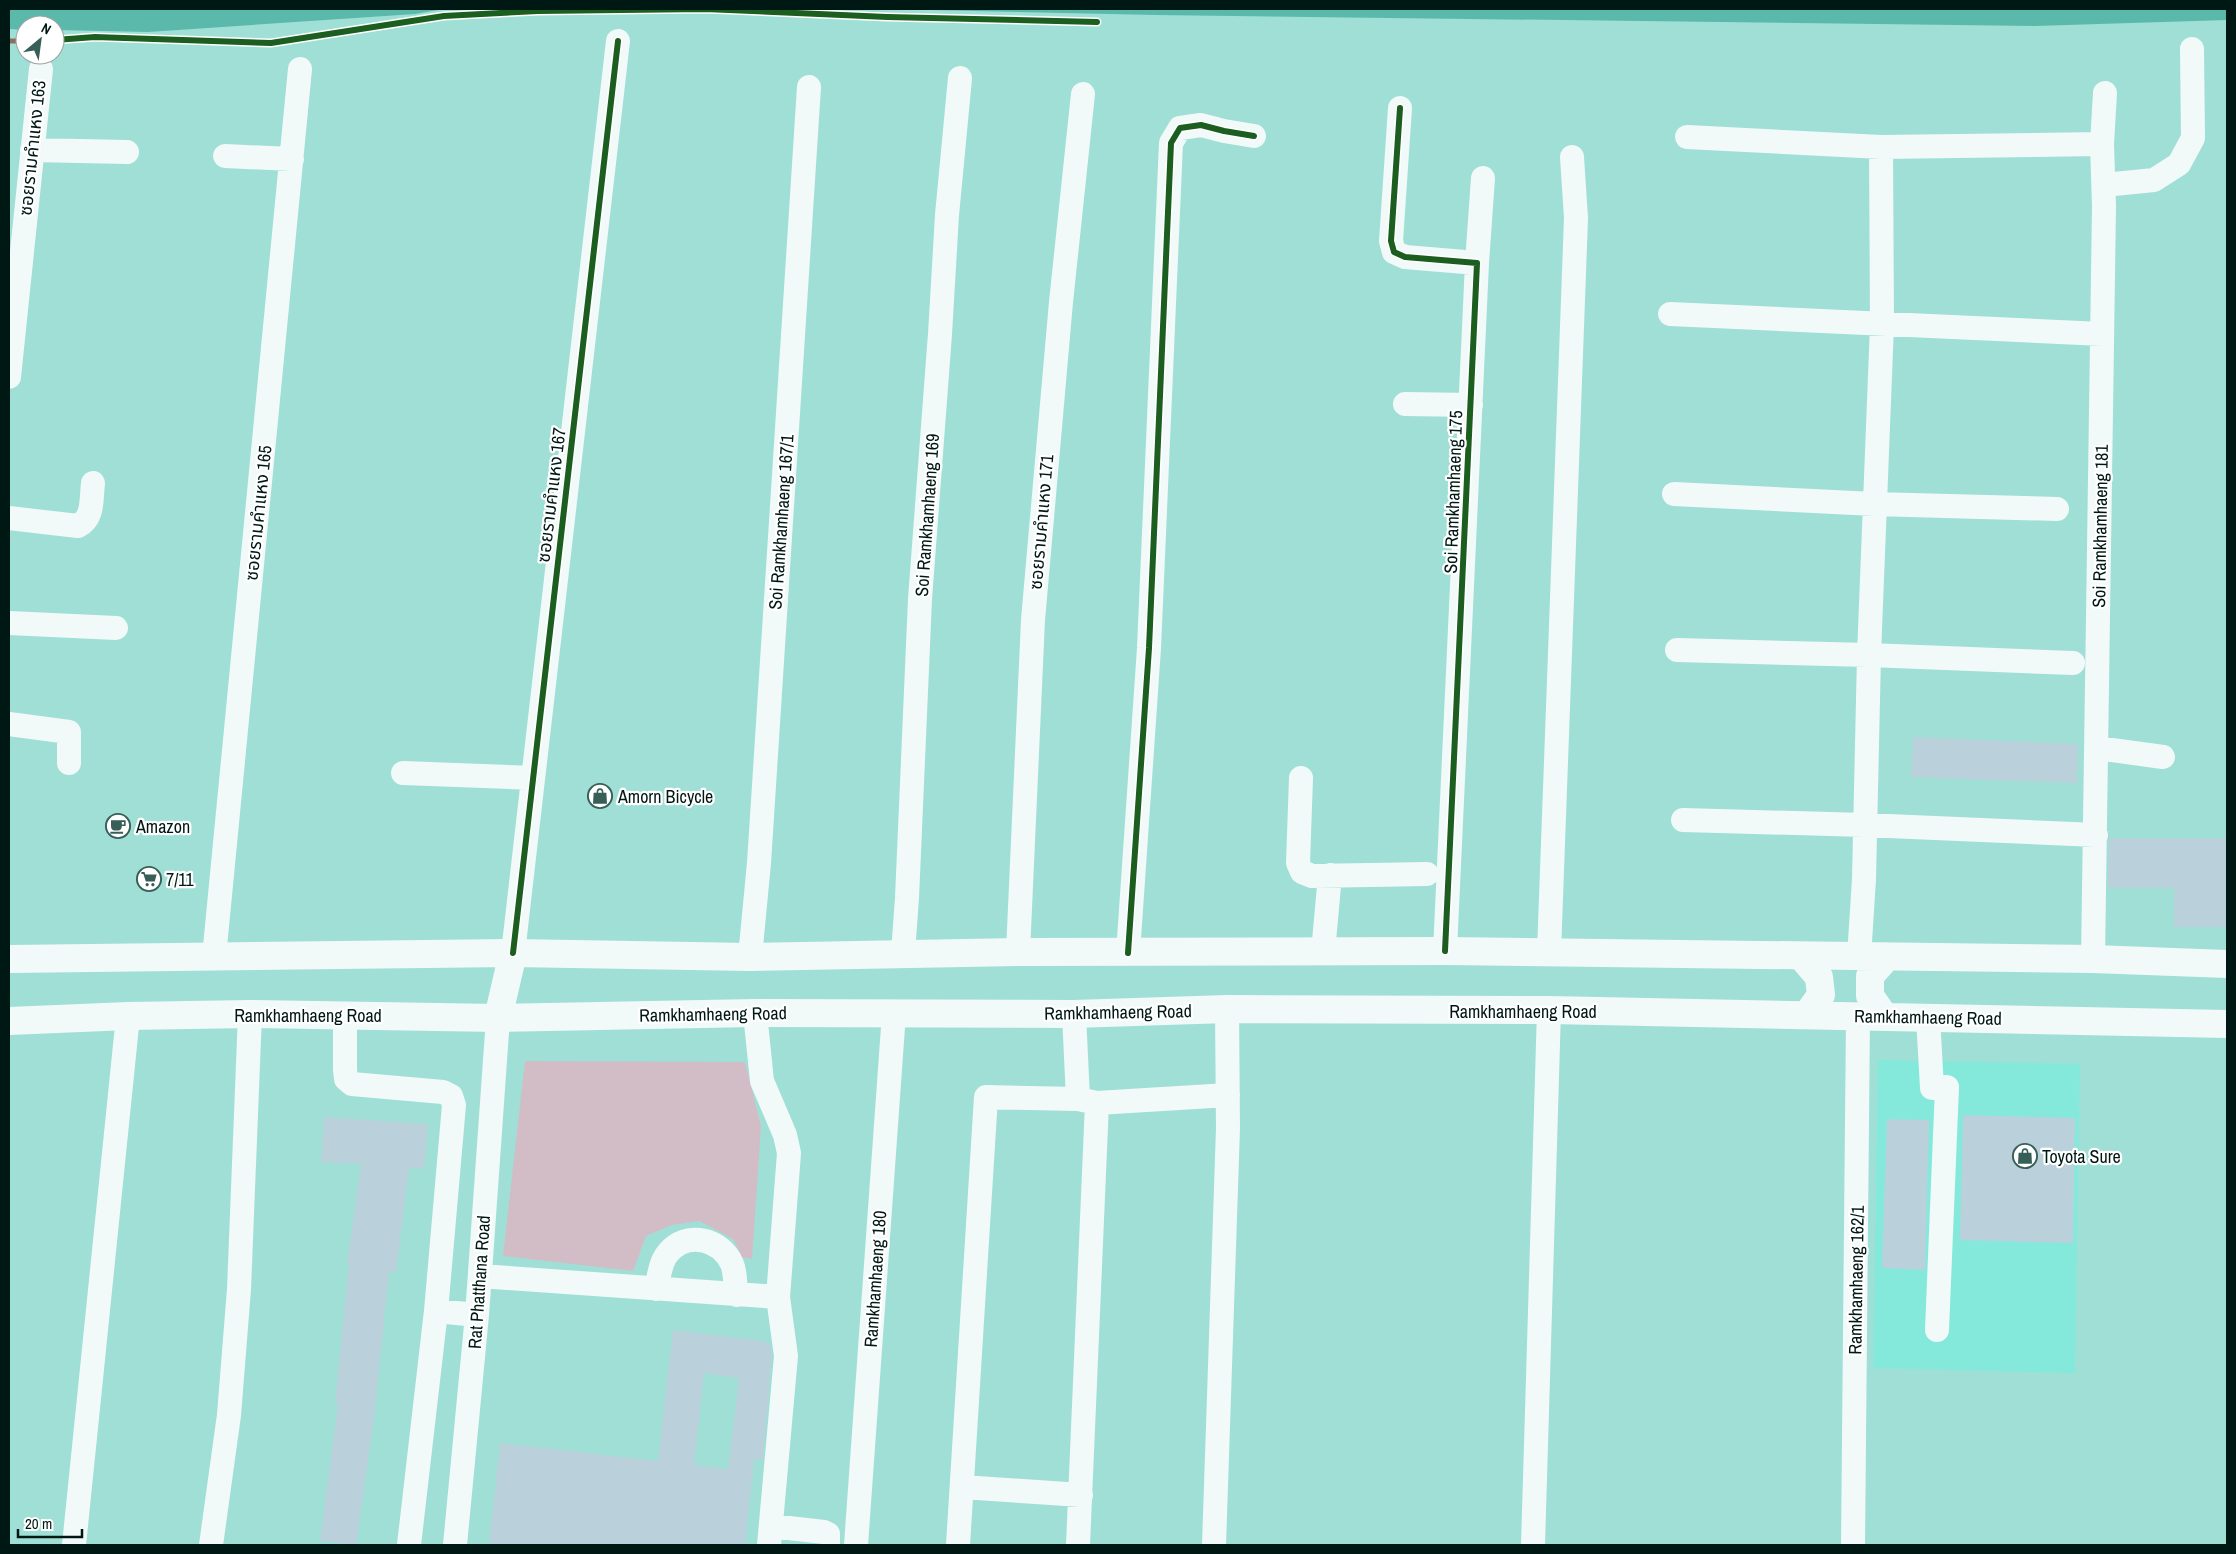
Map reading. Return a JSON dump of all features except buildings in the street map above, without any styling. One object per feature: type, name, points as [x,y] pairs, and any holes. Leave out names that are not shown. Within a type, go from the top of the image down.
[{"type":"main road","points":[[9,959],[513,953],[750,957],[1018,952],[1549,952],[2093,959],[2227,964]]},
{"type":"main road","points":[[498,1018],[513,953]]},
{"type":"main road","points":[[1802,956],[1819,977],[1821,995],[1807,1015]]},
{"type":"main road","points":[[1871,1016],[1870,976],[1887,957]]},
{"type":"main road","name":"Ramkhamhaeng Road","points":[[9,1021],[128,1016],[250,1014],[345,1014],[498,1018],[755,1013],[1074,1014],[1227,1010],[1549,1010],[2227,1024]]},
{"type":"street","name":"ซอยรามคำแหง 167","points":[[513,953],[618,41]]},
{"type":"street","points":[[2104,184],[2154,180],[2179,164],[2193,138],[2192,49]]},
{"type":"street","name":"ซอยรามคำแหง 163","points":[[9,377],[41,69]]},
{"type":"street","name":"ซอยรามคำแหง 165","points":[[214,957],[300,70]]},
{"type":"street","name":"Soi Ramkhamhaeng 169","points":[[903,953],[908,888],[920,599],[947,215],[960,78]]},
{"type":"street","name":"Soi Ramkhamhaeng 167/1","points":[[750,957],[759,863],[809,87]]},
{"type":"street","name":"Soi Ramkhamhaeng 181","points":[[2093,959],[2104,184],[2102,144],[2105,93]]},
{"type":"street","name":"ซอยรามคำแหง 171","points":[[1018,952],[1033,620],[1061,302],[1083,94]]},
{"type":"street","points":[[1400,108],[1391,241],[1394,252],[1405,257],[1478,263]]},
{"type":"street","points":[[1128,953],[1149,648],[1171,143],[1180,128],[1202,125],[1254,136]]},
{"type":"street","points":[[1687,137],[1881,147],[2102,144]]},
{"type":"street","points":[[1858,957],[1864,879],[1869,655],[1882,325],[1881,147]]},
{"type":"street","points":[[32,150],[127,152]]},
{"type":"street","points":[[224,156],[292,159]]},
{"type":"street","points":[[1549,952],[1575,237],[1572,157]]},
{"type":"street","name":"Soi Ramkhamhaeng 175","points":[[1445,952],[1483,178]]},
{"type":"street","points":[[1670,314],[2102,334]]},
{"type":"street","points":[[1405,404],[1471,405]]},
{"type":"street","points":[[9,518],[78,526],[85,522],[90,514],[93,483]]},
{"type":"street","points":[[1674,494],[1874,504],[2057,509]]},
{"type":"street","points":[[9,623],[116,628]]},
{"type":"street","points":[[1677,650],[2073,663]]},
{"type":"street","points":[[9,724],[69,732],[69,763]]},
{"type":"street","points":[[2097,748],[2164,757]]},
{"type":"street","points":[[403,773],[534,778]]},
{"type":"street","points":[[1301,778],[1298,863],[1302,872],[1312,876],[1427,874]]},
{"type":"street","points":[[1683,820],[1865,825],[2096,835]]},
{"type":"street","points":[[1323,952],[1330,876]]},
{"type":"street","points":[[1214,1545],[1228,1096],[1227,1010]]},
{"type":"street","points":[[1532,1545],[1549,1010]]},
{"type":"street","points":[[755,1013],[762,1081],[785,1135],[789,1153],[778,1297],[786,1356],[770,1536],[824,1532],[828,1534],[828,1545]]},
{"type":"street","name":"Ramkhamhaeng 180","points":[[856,1545],[894,1013]]},
{"type":"street","points":[[211,1545],[229,1415],[239,1289],[250,1014]]},
{"type":"street","points":[[345,1014],[346,1079],[352,1084],[443,1092],[451,1096],[454,1105],[436,1311],[409,1545]]},
{"type":"street","points":[[1074,1014],[1087,1101],[1081,1495],[1078,1545]]},
{"type":"street","points":[[74,1545],[128,1016]]},
{"type":"street","name":"Ramkhamhaeng 162/1","points":[[1853,1545],[1871,1016]]},
{"type":"street","points":[[1928,1017],[1932,1088],[1947,1087],[1937,1330]]},
{"type":"street","name":"Rat Phatthana Road","points":[[455,1545],[477,1315],[498,1018]]},
{"type":"street","points":[[958,1545],[986,1097],[1087,1101],[1228,1096]]},
{"type":"street","points":[[656,1289],[662,1263],[668,1253],[687,1240],[700,1240],[712,1242],[723,1249],[733,1266],[736,1295]]},
{"type":"street","points":[[480,1276],[778,1297]]},
{"type":"street","points":[[436,1311],[477,1315]]},
{"type":"street","points":[[962,1486],[1081,1495]]},
{"type":"shaded area","points":[[9,9],[444,9],[415,14],[148,32],[65,30],[65,15],[15,15],[15,29],[9,29]]},
{"type":"shaded area","points":[[885,9],[2227,9],[2227,20],[2035,26],[1156,15]]},
{"type":"shaded area","points":[[1878,1060],[2080,1064],[2075,1373],[1873,1368]]},
{"type":"shaded area","points":[[525,1061],[745,1062],[761,1126],[752,1259],[742,1257],[733,1239],[699,1221],[672,1225],[646,1236],[633,1271],[503,1256]]},
{"type":"marked path","points":[[9,41],[15,41]]},
{"type":"cycle path","points":[[65,39],[95,37],[271,43],[444,16],[538,11],[705,9],[887,17],[1097,22]]},
{"type":"cycle path","points":[[513,953],[618,41]]},
{"type":"cycle path","points":[[1400,108],[1391,241],[1394,252],[1405,257],[1477,263],[1445,951]]},
{"type":"cycle path","points":[[1128,953],[1149,648],[1171,143],[1180,128],[1201,125],[1254,136]]},
{"type":"place","name":"Amorn Bicycle","points":[[600,796]]},
{"type":"place","name":"Amazon","points":[[118,826]]},
{"type":"place","name":"7/11","points":[[149,879]]},
{"type":"place","name":"Toyota Sure","points":[[2025,1156]]}]
